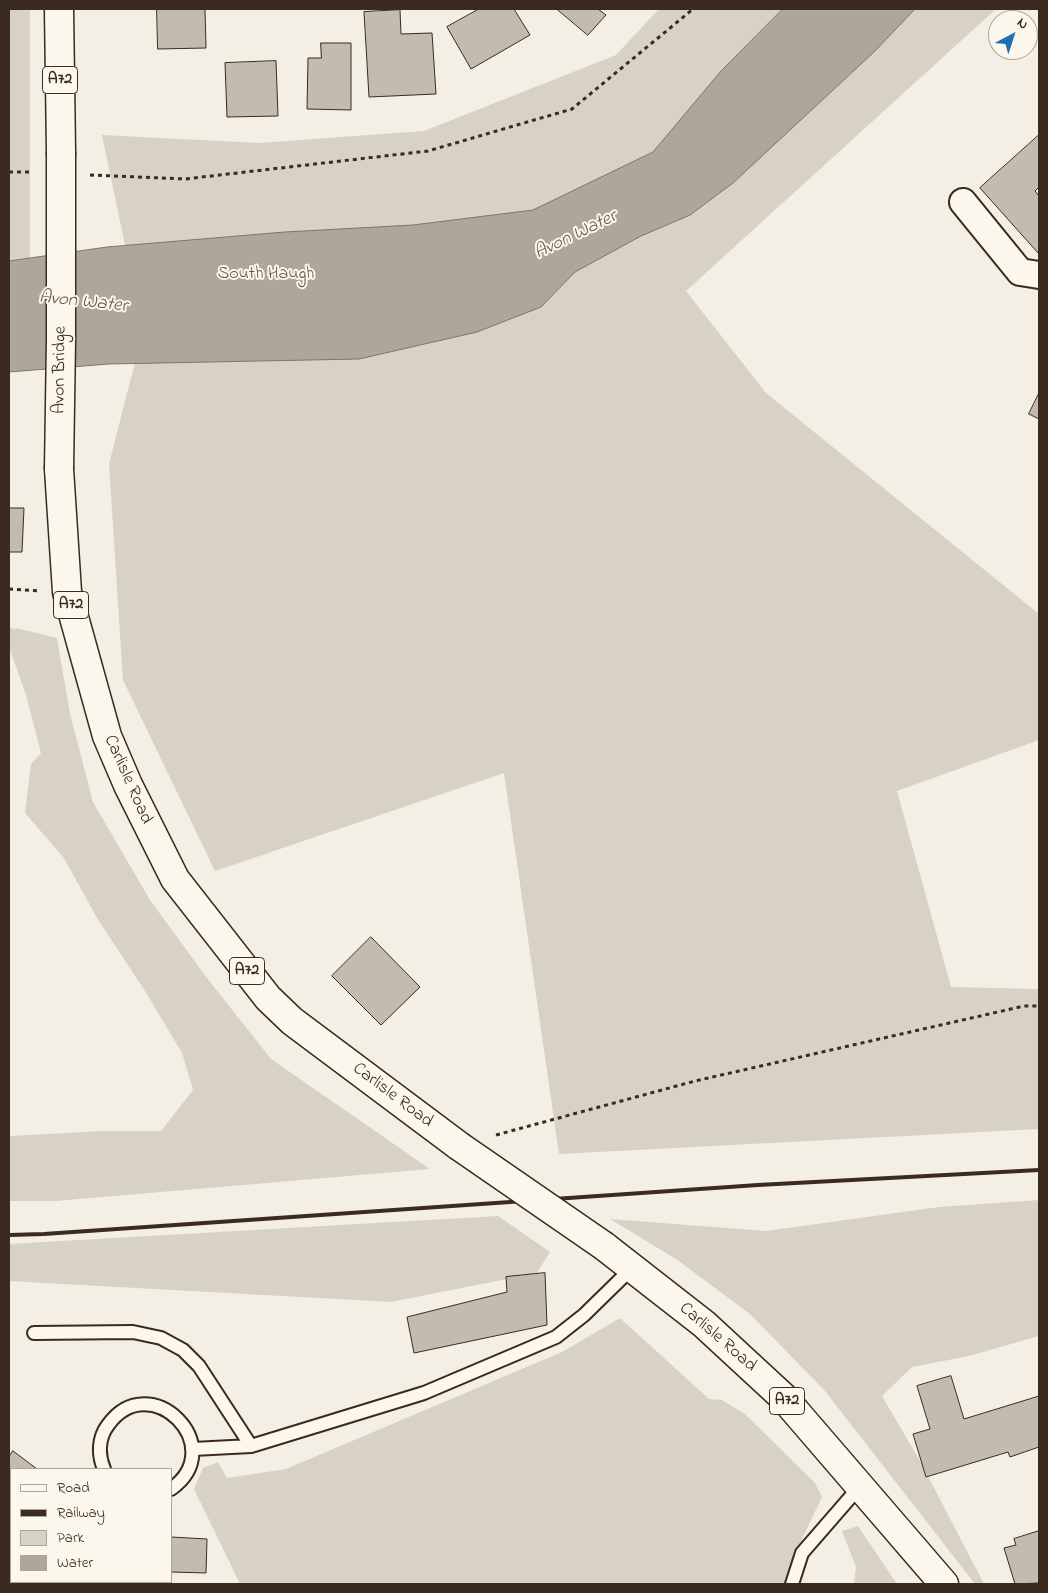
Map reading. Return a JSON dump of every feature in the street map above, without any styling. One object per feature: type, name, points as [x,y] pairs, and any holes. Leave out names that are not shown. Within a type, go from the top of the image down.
[{"type":"main road","name":"Avon Bridge","points":[[59,9],[62,340],[59,469]]},
{"type":"main road","name":"Carlisle Road","points":[[59,469],[67,592],[107,736],[128,785],[175,879],[268,998],[286,1016],[459,1146],[604,1246],[704,1324],[783,1397],[861,1485],[944,1584]]},
{"type":"street","points":[[963,202],[1020,272],[1039,275]]},
{"type":"lane","points":[[193,1450],[251,1446],[424,1393],[556,1337],[584,1315],[632,1268]]},
{"type":"lane","points":[[34,1333],[133,1332],[161,1338],[183,1350],[199,1366],[251,1446]]},
{"type":"lane","points":[[104,1468],[100,1446],[104,1430],[113,1418],[126,1409],[141,1404],[156,1406],[171,1412],[182,1422],[189,1434],[193,1450],[184,1478],[172,1488]]},
{"type":"lane","points":[[792,1584],[802,1553],[861,1485]]},
{"type":"path","points":[[87,175],[185,179],[428,150],[572,109],[693,9]]},
{"type":"path","points":[[9,172],[38,173]]},
{"type":"path","points":[[459,1146],[694,1081],[1024,1006],[1039,1006]]},
{"type":"green space","points":[[9,9],[30,9],[30,258],[9,261]]},
{"type":"green space","name":"South Haugh","points":[[659,9],[996,9],[988,10],[988,16],[686,291],[766,393],[1039,614],[1039,740],[897,791],[951,987],[1039,989],[1039,1129],[559,1154],[504,773],[215,871],[123,680],[109,464],[143,331],[102,135],[259,143],[424,131],[616,55]]},
{"type":"green space","points":[[9,628],[57,638],[70,714],[93,802],[150,900],[207,978],[271,1059],[430,1169],[56,1201],[9,1201],[9,1136],[103,1131],[161,1131],[193,1090],[182,1053],[145,991],[97,918],[64,858],[25,813],[31,764],[41,753],[26,695],[9,647]]},
{"type":"green space","points":[[1039,1200],[1039,1336],[969,1356],[912,1367],[882,1396],[920,1461],[984,1584],[975,1584],[825,1391],[750,1314],[676,1259],[610,1219],[766,1231],[939,1207]]},
{"type":"green space","points":[[498,1216],[550,1252],[537,1273],[391,1302],[9,1281],[9,1244]]},
{"type":"green space","points":[[620,1318],[709,1399],[722,1400],[745,1414],[815,1483],[822,1497],[790,1564],[784,1584],[240,1584],[194,1489],[203,1468],[218,1462],[227,1478],[286,1469],[562,1352]]},
{"type":"green space","points":[[858,1526],[897,1584],[854,1584],[856,1567],[842,1531]]},
{"type":"water","name":"Avon Water","points":[[783,9],[915,9],[874,52],[733,183],[690,215],[641,236],[575,272],[541,307],[477,332],[359,359],[109,364],[9,372],[9,261],[107,247],[285,232],[413,225],[533,210],[653,152],[721,71]]},
{"type":"building","points":[[157,9],[205,9],[206,48],[158,49]]},
{"type":"building","points":[[479,9],[514,9],[530,35],[471,69],[447,27]]},
{"type":"building","points":[[557,9],[598,9],[606,15],[588,35]]},
{"type":"building","points":[[400,10],[401,34],[432,33],[436,94],[369,97],[364,12]]},
{"type":"building","points":[[321,43],[351,43],[351,110],[307,109],[308,58],[321,58]]},
{"type":"building","points":[[276,61],[278,116],[227,117],[225,63]]},
{"type":"building","points":[[1039,135],[1039,187],[1035,191],[1039,196],[1039,254],[980,188]]},
{"type":"building","points":[[1039,393],[1039,419],[1029,414]]},
{"type":"building","points":[[9,508],[24,508],[22,552],[9,552]]},
{"type":"building","points":[[371,937],[420,987],[381,1025],[332,976]]},
{"type":"building","points":[[545,1273],[547,1325],[414,1353],[407,1317],[507,1292],[506,1277]]},
{"type":"building","points":[[951,1376],[964,1419],[1039,1396],[1039,1447],[1010,1457],[1008,1452],[926,1477],[913,1434],[930,1429],[917,1386]]},
{"type":"building","points":[[13,1451],[36,1468],[10,1468],[10,1490],[9,1489],[9,1457]]},
{"type":"building","points":[[1039,1531],[1039,1583],[1015,1584],[1004,1548],[1016,1545],[1014,1539]]},
{"type":"building","points":[[172,1537],[207,1539],[206,1573],[172,1572]]},
{"type":"building","points":[[78,1583],[109,1583],[108,1584]]},
{"type":"railway","points":[[9,1235],[758,1185],[1039,1170]]}]
